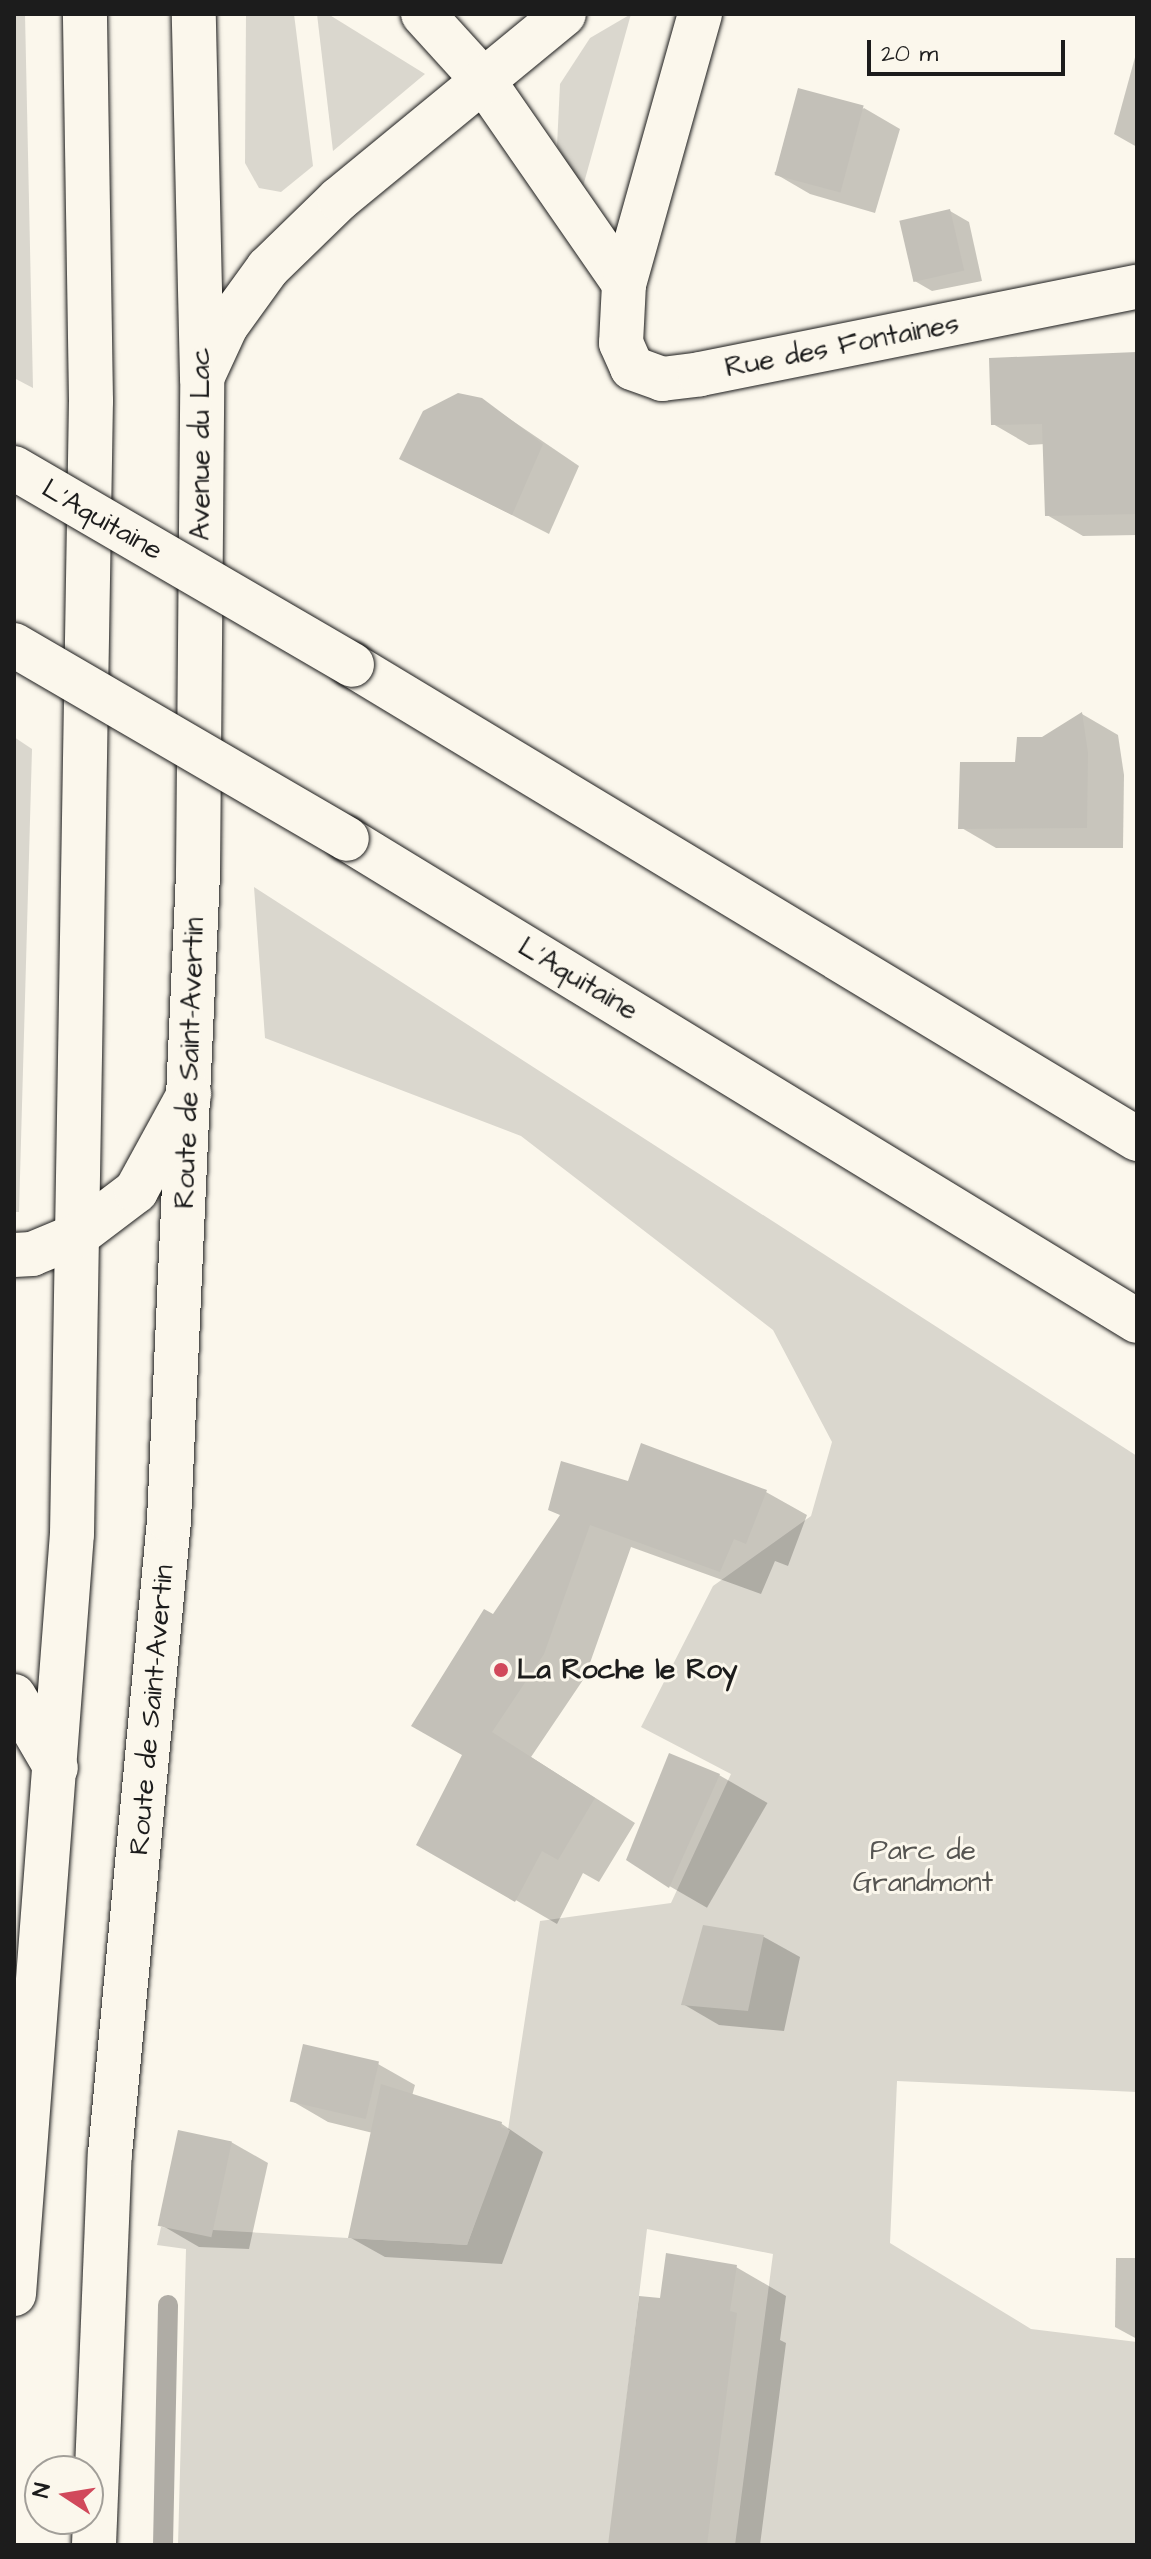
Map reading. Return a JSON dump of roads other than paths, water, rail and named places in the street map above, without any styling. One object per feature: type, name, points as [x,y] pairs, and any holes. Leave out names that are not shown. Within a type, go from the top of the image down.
[{"type":"main road","points":[[14,2294],[72,1534],[91,401],[85,14]]},
{"type":"main road","name":"Avenue du Lac","points":[[194,14],[202,378],[198,873]]},
{"type":"main road","points":[[202,378],[226,326],[268,268],[339,199],[564,14]]},
{"type":"main road","name":"Rue des Fontaines","points":[[700,14],[624,284],[621,343],[632,368],[662,379],[1137,287]]},
{"type":"main road","points":[[427,15],[483,80],[624,284]]},
{"type":"main road","name":"L'Aquitaine","points":[[14,468],[352,665],[1137,1139]]},
{"type":"main road","name":"L'Aquitaine","points":[[14,645],[347,839],[1137,1321]]},
{"type":"main road","name":"Route de Saint-Avertin","points":[[94,2545],[108,2185],[169,1520],[198,873]]},
{"type":"main road","points":[[14,1255],[32,1254],[78,1235],[136,1191],[189,1094]]},
{"type":"main road","points":[[14,1696],[56,1768]]},
{"type":"waterway","points":[[163,2545],[168,2305]]},
{"type":"place","name":"La Roche le Roy","points":[[501,1670]]},
{"type":"park label","name":"Parc de Grandmont","points":[[923,1867]]}]
